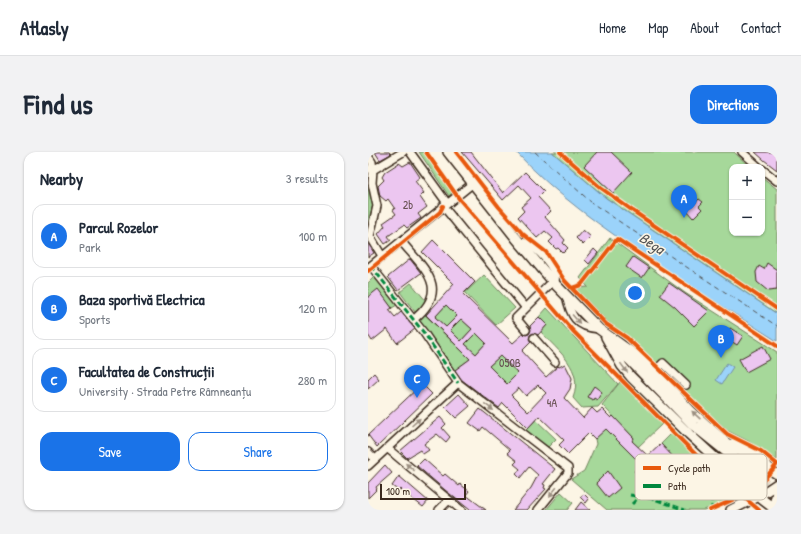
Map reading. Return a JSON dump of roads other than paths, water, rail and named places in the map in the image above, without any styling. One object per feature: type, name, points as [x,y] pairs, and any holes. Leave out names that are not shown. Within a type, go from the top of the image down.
[{"type":"main road","points":[[448,152],[472,184],[554,283],[694,426],[729,454]]},
{"type":"main road","points":[[602,332],[631,352],[654,372],[691,411],[725,442],[745,454]]},
{"type":"main road","points":[[602,332],[622,366],[631,377],[684,430],[712,454]]},
{"type":"main road","points":[[767,491],[777,484]]},
{"type":"main road","points":[[776,509],[775,501],[777,492]]},
{"type":"main road","points":[[731,510],[752,500]]},
{"type":"main road","points":[[765,500],[776,509]]},
{"type":"street","points":[[370,169],[403,152]]},
{"type":"street","points":[[410,152],[445,205],[526,308]]},
{"type":"street","points":[[742,152],[756,164]]},
{"type":"street","points":[[368,156],[372,162],[370,169],[377,206],[370,236],[382,256]]},
{"type":"street","points":[[765,171],[777,181]]},
{"type":"street","points":[[472,184],[369,267],[377,274],[413,320],[458,383],[568,468],[568,473],[538,510]]},
{"type":"street","points":[[401,241],[429,274],[432,281],[432,292],[428,307],[413,320]]},
{"type":"street","points":[[526,330],[516,318],[554,283]]},
{"type":"street","points":[[534,338],[555,362]]},
{"type":"street","points":[[654,372],[663,363],[686,385]]},
{"type":"street","points":[[368,466],[458,383]]},
{"type":"street","points":[[387,448],[462,510]]},
{"type":"street","points":[[368,452],[375,459]]},
{"type":"street","points":[[439,510],[449,500]]},
{"type":"water","name":"Bega","points":[[516,152],[552,152],[606,198],[777,314],[777,341],[633,248],[580,210],[547,183]]},
{"type":"water","points":[[727,363],[733,367],[722,384],[716,380]]},
{"type":"tunnel","points":[[767,483],[777,490]]},
{"type":"place","name":"Parcul Rozelor","points":[[684,218]]},
{"type":"place","name":"Baza sportivă Electrica","points":[[721,358]]},
{"type":"place","name":"Facultatea de Construcții","points":[[417,398]]}]
